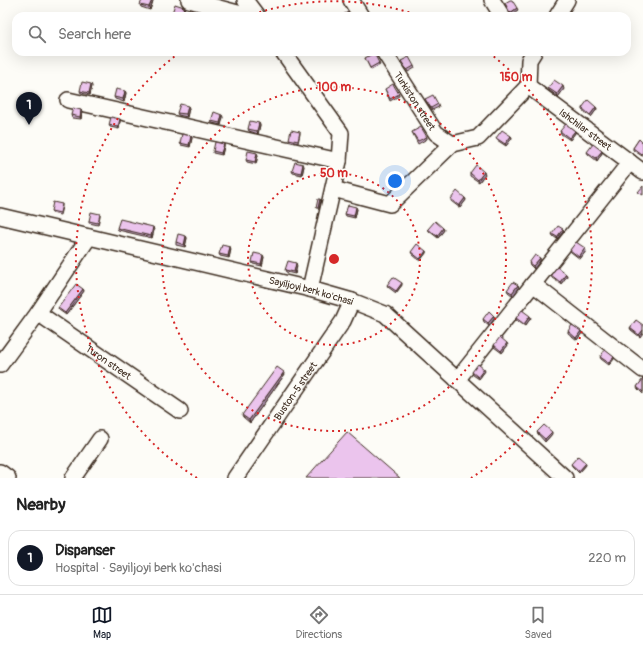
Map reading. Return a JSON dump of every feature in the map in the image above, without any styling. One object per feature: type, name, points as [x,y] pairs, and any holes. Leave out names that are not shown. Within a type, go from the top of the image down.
[{"type":"street","points":[[189,0],[234,12]]},
{"type":"street","points":[[245,0],[254,12]]},
{"type":"street","points":[[351,0],[358,12]]},
{"type":"street","points":[[492,0],[500,12]]},
{"type":"street","points":[[560,12],[567,0]]},
{"type":"street","points":[[286,56],[341,133],[339,161],[310,289]]},
{"type":"street","name":"Turkiston street","points":[[387,56],[436,133],[452,144]]},
{"type":"street","points":[[333,189],[390,204],[452,144],[478,138],[528,86],[529,56]]},
{"type":"street","name":"Ishchilar street","points":[[528,86],[643,172]]},
{"type":"street","points":[[68,100],[339,161]]},
{"type":"street","points":[[457,380],[630,162]]},
{"type":"street","name":"Sayiljoyi berk ko'chasi","points":[[0,216],[310,289],[352,301],[385,314],[565,478]]},
{"type":"street","points":[[0,365],[38,313],[89,237]]},
{"type":"street","points":[[533,284],[643,370]]},
{"type":"street","name":"Buston-5 street","points":[[235,478],[343,321],[352,301]]},
{"type":"street","name":"Turon street","points":[[38,313],[180,411]]},
{"type":"street","points":[[73,478],[100,439]]},
{"type":"street","points":[[0,472],[8,478]]},
{"type":"building","points":[[142,0],[152,0],[149,7],[140,5]]},
{"type":"building","points":[[512,0],[517,8],[510,12],[505,3]]},
{"type":"building","points":[[175,4],[184,7],[182,12],[172,12]]},
{"type":"building","points":[[369,56],[376,56],[379,63],[370,68],[365,58]]},
{"type":"building","points":[[409,57],[414,66],[407,70],[401,61]]},
{"type":"building","points":[[554,80],[563,86],[557,94],[548,88]]},
{"type":"building","points":[[82,82],[91,84],[89,93],[80,91]]},
{"type":"building","points":[[393,84],[399,94],[390,99],[385,89]]},
{"type":"building","points":[[116,89],[125,91],[123,99],[114,97]]},
{"type":"building","points":[[433,95],[438,104],[431,108],[425,99]]},
{"type":"building","points":[[588,100],[596,107],[590,115],[582,108]]},
{"type":"building","points":[[180,104],[188,106],[186,114],[177,113]]},
{"type":"building","points":[[73,108],[81,110],[80,117],[71,115]]},
{"type":"building","points":[[214,112],[222,115],[220,123],[211,121]]},
{"type":"building","points":[[111,117],[120,119],[118,127],[109,125]]},
{"type":"building","points":[[250,121],[259,123],[257,131],[248,129]]},
{"type":"building","points":[[566,124],[575,131],[569,138],[560,131]]},
{"type":"building","points":[[421,127],[427,137],[418,141],[412,132]]},
{"type":"building","points":[[291,130],[300,132],[298,141],[289,139]]},
{"type":"building","points":[[502,130],[511,136],[505,144],[496,138]]},
{"type":"building","points":[[182,134],[191,136],[189,145],[180,143]]},
{"type":"building","points":[[639,139],[643,143],[643,152],[641,154],[633,148]]},
{"type":"building","points":[[215,142],[224,144],[221,153],[213,151]]},
{"type":"building","points":[[593,144],[602,151],[596,158],[587,152]]},
{"type":"building","points":[[248,151],[257,153],[255,162],[246,160]]},
{"type":"building","points":[[295,162],[303,164],[301,173],[292,171]]},
{"type":"building","points":[[476,165],[484,172],[478,180],[470,173]]},
{"type":"building","points":[[643,186],[643,195],[638,192]]},
{"type":"building","points":[[457,191],[465,198],[459,206],[451,199]]},
{"type":"building","points":[[318,199],[320,199],[318,208],[316,208]]},
{"type":"building","points":[[53,202],[62,204],[60,213],[51,211]]},
{"type":"building","points":[[348,205],[356,207],[354,216],[345,214]]},
{"type":"building","points":[[91,212],[100,214],[98,223],[89,221]]},
{"type":"building","points":[[120,219],[153,227],[151,236],[117,228]]},
{"type":"building","points":[[435,221],[443,228],[437,236],[428,229]]},
{"type":"building","points":[[558,226],[563,229],[557,237],[552,234]]},
{"type":"building","points":[[178,234],[186,236],[184,245],[176,242]]},
{"type":"building","points":[[576,242],[585,248],[579,257],[570,250]]},
{"type":"building","points":[[417,244],[426,251],[420,259],[411,252]]},
{"type":"building","points":[[222,245],[230,247],[228,256],[219,254]]},
{"type":"building","points":[[254,253],[263,255],[261,264],[252,262]]},
{"type":"building","points":[[535,255],[540,258],[533,266],[529,263]]},
{"type":"building","points":[[288,261],[296,263],[294,272],[285,270]]},
{"type":"building","points":[[557,267],[566,274],[560,282],[551,275]]},
{"type":"building","points":[[393,277],[402,283],[396,291],[387,285]]},
{"type":"building","points":[[513,282],[518,285],[512,293],[507,290]]},
{"type":"building","points":[[76,284],[83,289],[65,313],[58,308]]},
{"type":"building","points":[[522,310],[530,316],[524,324],[516,318]]},
{"type":"building","points":[[489,311],[494,316],[488,323],[483,319]]},
{"type":"building","points":[[636,320],[643,325],[643,330],[639,335],[630,328]]},
{"type":"building","points":[[572,325],[581,331],[576,338],[568,331]]},
{"type":"building","points":[[500,337],[507,343],[501,351],[494,345]]},
{"type":"building","points":[[605,350],[614,357],[609,363],[600,357]]},
{"type":"building","points":[[478,364],[484,369],[478,377],[472,372]]},
{"type":"building","points":[[277,367],[284,372],[249,420],[242,415]]},
{"type":"building","points":[[643,379],[643,392],[637,387]]},
{"type":"building","points":[[544,425],[552,432],[545,439],[537,432]]},
{"type":"building","points":[[347,432],[400,478],[306,478]]},
{"type":"building","points":[[578,456],[586,463],[579,471],[571,464]]},
{"type":"place","name":"Dispanser","points":[[29,125]]}]
